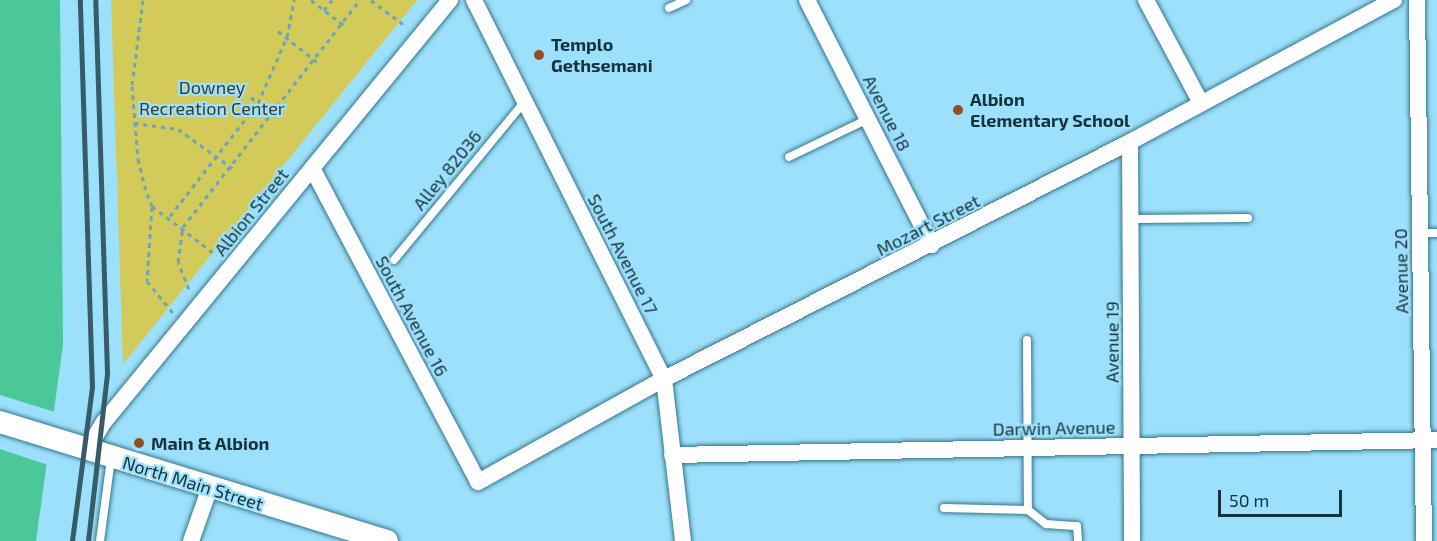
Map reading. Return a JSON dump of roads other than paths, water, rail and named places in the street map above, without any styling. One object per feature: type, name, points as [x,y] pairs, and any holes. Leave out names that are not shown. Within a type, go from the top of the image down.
[{"type":"main road","name":"North Main Street","points":[[0,422],[387,541]]},
{"type":"street","name":"Albion Street","points":[[82,448],[450,0]]},
{"type":"street","name":"South Avenue 17","points":[[474,0],[664,379],[683,541]]},
{"type":"street","name":"Avenue 18","points":[[807,0],[932,245]]},
{"type":"street","points":[[1146,0],[1201,103]]},
{"type":"street","name":"Mozart Street","points":[[478,482],[664,379],[932,245],[1394,0]]},
{"type":"street","name":"Avenue 20","points":[[1417,0],[1420,233],[1430,440],[1424,541]]},
{"type":"street","name":"Avenue 19","points":[[1130,142],[1132,541]]},
{"type":"street","name":"South Avenue 16","points":[[312,168],[478,482]]},
{"type":"street","name":"Darwin Avenue","points":[[672,454],[1430,440]]},
{"type":"street","points":[[191,541],[210,487]]},
{"type":"lane","points":[[669,8],[686,0]]},
{"type":"lane","name":"Alley 82036","points":[[394,260],[525,101]]},
{"type":"lane","points":[[789,157],[868,119]]},
{"type":"lane","points":[[1131,219],[1248,218]]},
{"type":"lane","points":[[1420,233],[1437,233]]},
{"type":"lane","points":[[1027,340],[1031,448],[1028,510]]},
{"type":"lane","points":[[100,541],[112,458]]},
{"type":"lane","points":[[944,508],[1028,510],[1046,524],[1077,526],[1078,541]]},
{"type":"railway","points":[[72,541],[92,388],[80,0]]},
{"type":"railway","points":[[88,541],[107,373],[95,0]]},
{"type":"place","name":"Templo Gethsemani","points":[[539,55]]},
{"type":"place","name":"Albion Elementary School","points":[[958,110]]},
{"type":"place","name":"Main & Albion","points":[[139,443]]},
{"type":"park label","name":"Downey Recreation Center","points":[[212,98]]}]
